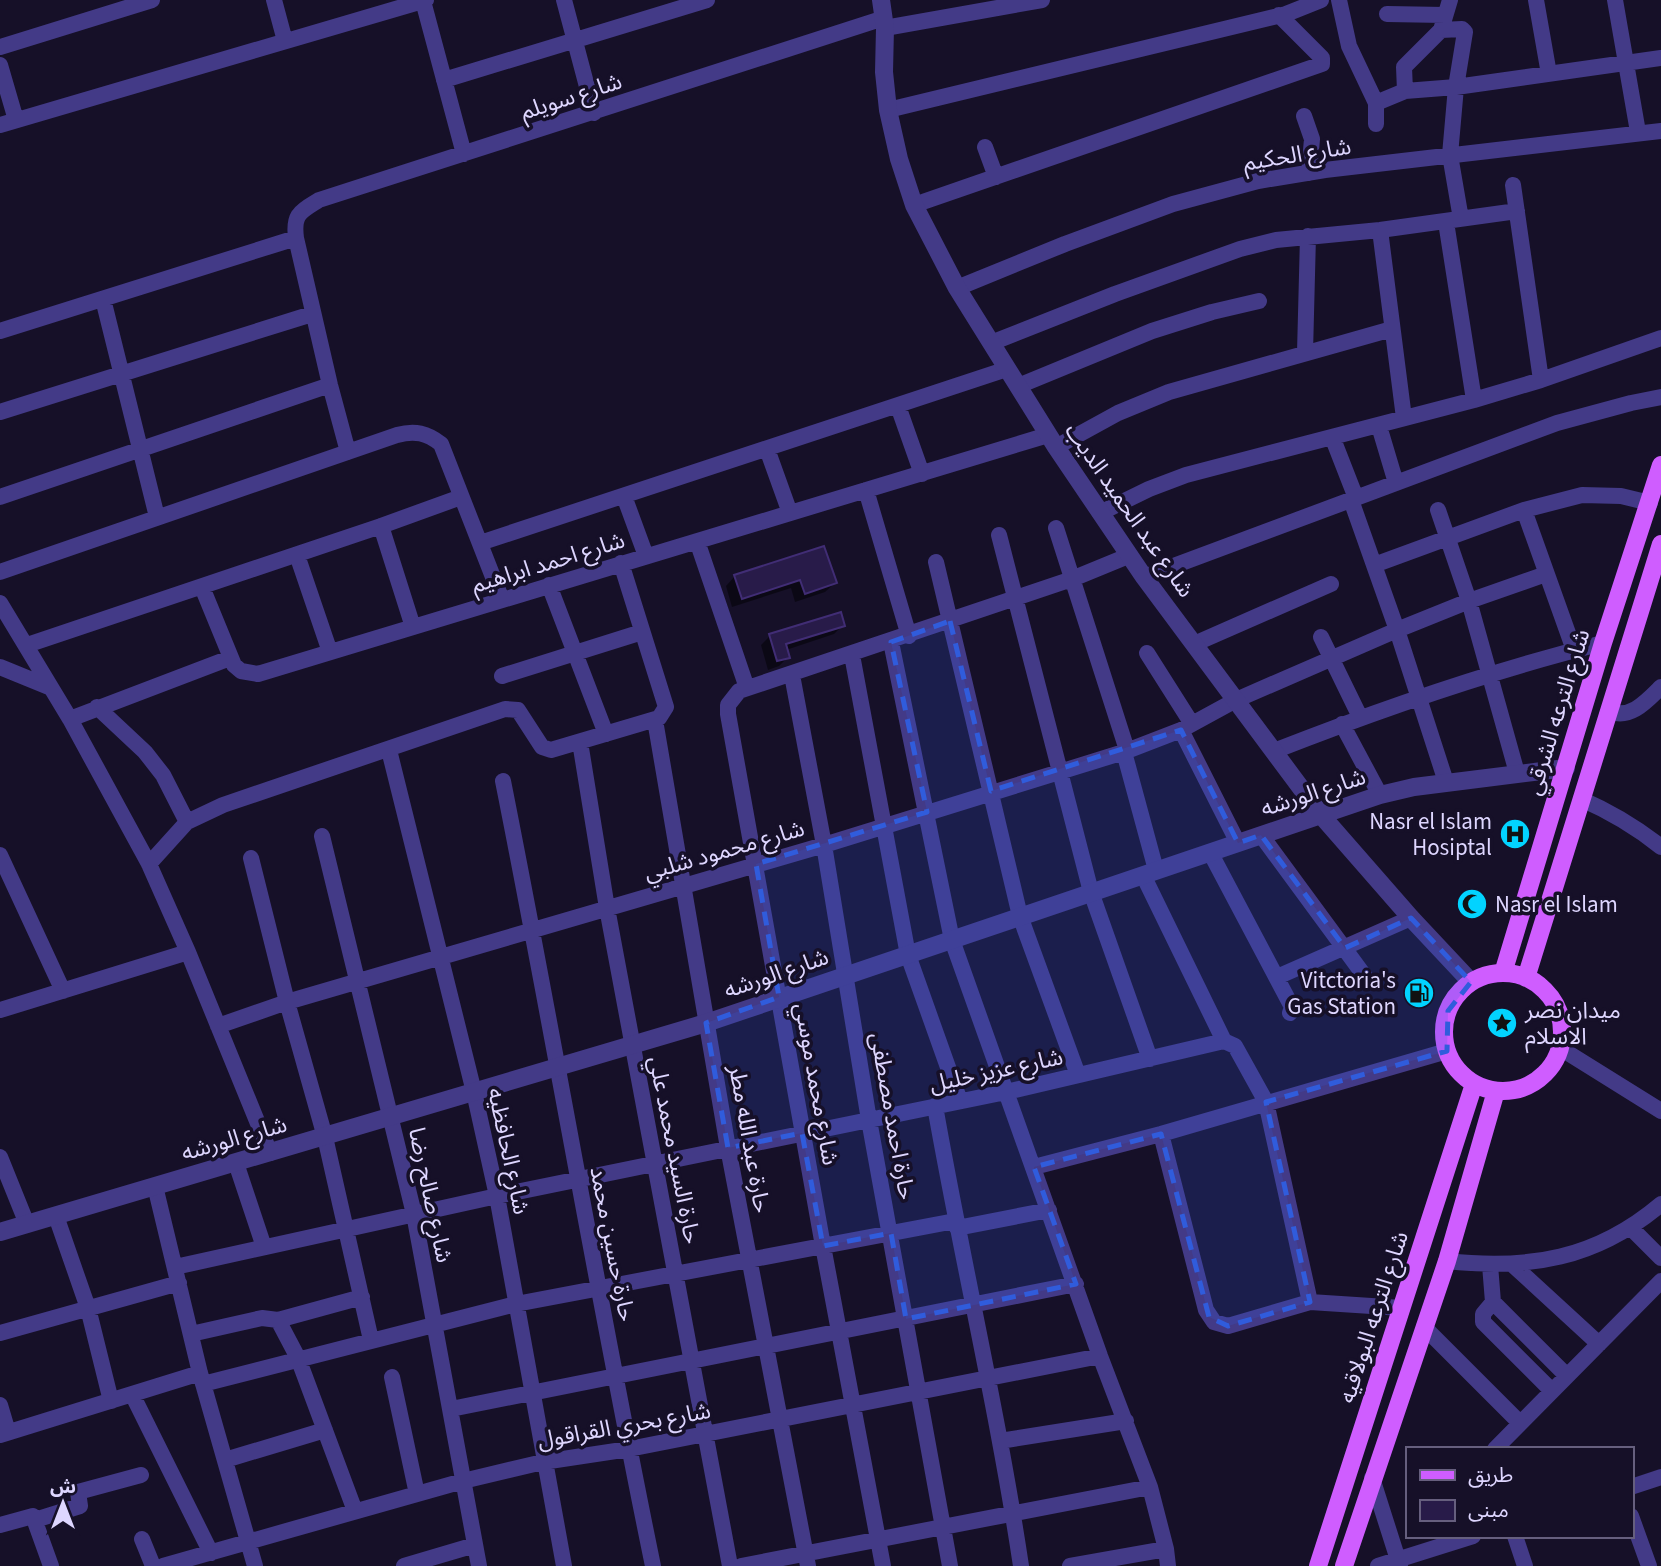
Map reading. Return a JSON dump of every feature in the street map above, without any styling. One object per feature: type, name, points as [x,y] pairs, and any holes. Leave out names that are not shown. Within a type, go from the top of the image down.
[{"type":"main road","name":"شارع الترعه الشرقي","points":[[1503,973],[1603,643],[1661,465]]},
{"type":"main road","points":[[1526,978],[1661,544]]},
{"type":"main road","points":[[1503,973],[1526,978],[1544,989],[1556,1006],[1562,1027],[1560,1048],[1549,1069],[1531,1084],[1520,1089],[1496,1091],[1474,1084],[1458,1070],[1447,1051],[1444,1035],[1448,1011],[1461,991],[1471,982],[1487,975],[1503,973]]},
{"type":"main road","name":"شارع الترعه البولاقيه","points":[[1315,1565],[1474,1084]]},
{"type":"main road","points":[[1344,1566],[1447,1261],[1496,1091]]},
{"type":"street","points":[[0,47],[152,0]]},
{"type":"street","points":[[274,0],[285,41]]},
{"type":"street","points":[[0,65],[8,123],[424,0],[464,154]]},
{"type":"street","points":[[564,0],[594,113]]},
{"type":"street","points":[[444,80],[707,0]]},
{"type":"street","name":"شارع سويلم","points":[[296,238],[294,225],[299,212],[319,200],[594,113],[883,15],[1042,0]]},
{"type":"street","points":[[888,110],[1321,0]]},
{"type":"street","points":[[1339,0],[1349,46],[1377,103],[1376,124]]},
{"type":"street","points":[[1536,0],[1549,74]]},
{"type":"street","points":[[1615,0],[1638,132]]},
{"type":"street","points":[[914,205],[1322,64],[1322,58],[1281,10]]},
{"type":"street","points":[[1387,14],[1445,15],[1464,30],[1450,155],[1454,220],[1474,400]]},
{"type":"street","name":"شارع عبد الحميد الديب","points":[[883,15],[888,110],[899,159],[914,205],[957,288],[1052,441],[1128,556],[1321,815],[1471,982]]},
{"type":"street","points":[[1405,91],[1404,67],[1445,15]]},
{"type":"street","points":[[1377,103],[1405,91],[1456,87],[1661,58]]},
{"type":"street","points":[[1304,116],[1312,139],[1310,173]]},
{"type":"street","name":"شارع الحكيم","points":[[957,288],[1173,204],[1258,181],[1450,155],[1661,131]]},
{"type":"street","points":[[985,147],[996,177]]},
{"type":"street","points":[[1513,185],[1541,380]]},
{"type":"street","points":[[991,343],[1240,249],[1276,240],[1380,230],[1517,211]]},
{"type":"street","points":[[1380,230],[1404,418]]},
{"type":"street","points":[[1306,353],[1308,236]]},
{"type":"street","points":[[0,331],[296,238],[312,314],[348,452]]},
{"type":"street","points":[[103,299],[158,517]]},
{"type":"street","points":[[1018,386],[1152,331],[1259,301]]},
{"type":"street","points":[[0,412],[312,314]]},
{"type":"street","name":"شارع احمد ابراهيم","points":[[230,658],[234,666],[241,671],[258,674],[866,490],[1052,441],[1144,402],[1392,329]]},
{"type":"street","points":[[1100,513],[1149,489],[1186,475],[1333,439],[1474,400],[1541,380],[1661,338]]},
{"type":"street","points":[[480,543],[1007,369]]},
{"type":"street","points":[[0,497],[330,385]]},
{"type":"street","points":[[1144,577],[1557,423],[1661,397]]},
{"type":"street","points":[[898,405],[922,474]]},
{"type":"street","points":[[1378,426],[1396,483]]},
{"type":"street","points":[[0,572],[409,432],[432,437],[441,444],[502,600]]},
{"type":"street","points":[[1333,439],[1446,782]]},
{"type":"street","points":[[767,449],[790,513]]},
{"type":"street","points":[[866,490],[909,636]]},
{"type":"street","points":[[1374,565],[1524,510],[1581,495],[1595,494],[1650,503]]},
{"type":"street","points":[[625,496],[646,556]]},
{"type":"street","points":[[27,645],[461,497]]},
{"type":"street","points":[[1438,510],[1469,601],[1517,773]]},
{"type":"street","points":[[1524,510],[1574,650]]},
{"type":"street","points":[[381,526],[413,626]]},
{"type":"street","points":[[1056,528],[1125,751],[1149,872],[1223,1041],[1235,1046],[1266,1102],[1311,1302]]},
{"type":"street","points":[[999,535],[1091,892],[1150,1059]]},
{"type":"street","points":[[697,541],[747,688],[909,636],[1072,579],[1128,556]]},
{"type":"street","points":[[296,555],[330,652]]},
{"type":"street","points":[[936,562],[1020,916],[1078,1075]]},
{"type":"street","points":[[149,864],[187,822],[223,805],[512,708],[521,715],[538,743],[551,750],[655,720],[662,715],[666,707],[621,563]]},
{"type":"street","name":"شارع محمود شلبي","points":[[218,1026],[356,981],[824,845],[1125,751],[1187,727],[1236,700],[1397,630],[1546,574]]},
{"type":"street","points":[[1194,644],[1331,584]]},
{"type":"street","points":[[549,585],[606,734]]},
{"type":"street","points":[[70,719],[230,658],[202,587]]},
{"type":"street","points":[[0,603],[70,719],[149,864],[270,1153]]},
{"type":"street","points":[[502,676],[642,632]]},
{"type":"street","points":[[1321,637],[1360,717]]},
{"type":"street","points":[[891,642],[953,940],[1100,1356],[1150,1487],[1166,1549],[1167,1566]]},
{"type":"street","points":[[1274,751],[1360,717],[1489,674],[1603,643]]},
{"type":"street","points":[[1147,653],[1187,727],[1238,843]]},
{"type":"street","points":[[852,655],[908,955],[960,1101]]},
{"type":"street","points":[[0,667],[50,687]]},
{"type":"street","name":"حارة احمد مصطفى","points":[[792,675],[950,1566]]},
{"type":"street","name":"شارع محمد موسي","points":[[747,688],[732,697],[728,714],[802,1133],[883,1566]]},
{"type":"street","points":[[1609,710],[1618,714],[1632,712],[1659,693]]},
{"type":"street","points":[[97,707],[145,752],[163,775],[187,822]]},
{"type":"street","name":"حارة عبد الله مطر","points":[[655,720],[728,1149],[807,1560]]},
{"type":"street","points":[[1342,724],[1380,795]]},
{"type":"street","name":"حارة السيد محمد علي","points":[[580,742],[632,1046],[730,1566]]},
{"type":"street","name":"شارع الحافظيه","points":[[388,750],[474,1092],[496,1196],[564,1566]]},
{"type":"street","name":"شارع الورشه","points":[[0,1232],[706,1023],[1380,795],[1446,782],[1566,768]]},
{"type":"street","name":"حارة حسين محمد","points":[[503,781],[653,1566]]},
{"type":"street","points":[[1581,799],[1612,813],[1661,847]]},
{"type":"street","points":[[1261,835],[1369,982]]},
{"type":"street","name":"شارع صالح رضا","points":[[322,836],[414,1214],[479,1566]]},
{"type":"street","points":[[1210,852],[1292,1007],[1290,1013]]},
{"type":"street","points":[[0,855],[63,990]]},
{"type":"street","points":[[251,858],[287,1002],[325,1137],[371,1340]]},
{"type":"street","points":[[1277,977],[1411,918]]},
{"type":"street","points":[[0,1010],[188,952]]},
{"type":"street","name":"شارع عزيز خليل","points":[[175,1267],[496,1196],[1006,1092],[1223,1041]]},
{"type":"street","points":[[1560,1048],[1661,1111]]},
{"type":"street","points":[[1034,1167],[1161,1134],[1447,1051]]},
{"type":"street","points":[[935,1106],[1000,1441],[1021,1566]]},
{"type":"street","points":[[1161,1134],[1209,1317],[1214,1322],[1228,1326],[1311,1302],[1402,1308]]},
{"type":"street","points":[[0,1157],[27,1224]]},
{"type":"street","points":[[236,1163],[264,1247]]},
{"type":"street","points":[[155,1186],[202,1378],[255,1566]]},
{"type":"street","points":[[1447,1261],[1490,1265],[1544,1261],[1603,1242],[1630,1227],[1661,1204]]},
{"type":"street","points":[[0,1405],[4,1433],[132,1394],[298,1358],[516,1304],[891,1233],[1049,1210]]},
{"type":"street","points":[[56,1216],[88,1308],[111,1401]]},
{"type":"street","points":[[1630,1227],[1661,1258]]},
{"type":"street","points":[[1490,1265],[1488,1308],[1483,1322],[1552,1391]]},
{"type":"street","points":[[1513,1265],[1598,1344]]},
{"type":"street","points":[[1497,1447],[1661,1281]]},
{"type":"street","points":[[0,1333],[179,1283]]},
{"type":"street","points":[[451,1409],[1076,1284]]},
{"type":"street","points":[[191,1334],[262,1318],[278,1320],[362,1297]]},
{"type":"street","points":[[1488,1308],[1567,1376]]},
{"type":"street","points":[[278,1320],[298,1358],[355,1511]]},
{"type":"street","points":[[1423,1327],[1520,1423]]},
{"type":"street","name":"شارع بحري القراقول","points":[[163,1566],[463,1481],[543,1462],[629,1448],[1100,1356]]},
{"type":"street","points":[[392,1377],[417,1494]]},
{"type":"street","points":[[132,1394],[211,1553]]},
{"type":"street","points":[[1000,1441],[1126,1421]]},
{"type":"street","points":[[225,1460],[325,1430]]},
{"type":"street","points":[[35,1520],[80,1506],[78,1492],[141,1475]]},
{"type":"street","points":[[1633,1485],[1661,1477]]},
{"type":"street","points":[[1373,1478],[1399,1563]]},
{"type":"street","points":[[741,1566],[807,1560],[878,1539],[1150,1487]]},
{"type":"street","points":[[0,1525],[31,1515],[51,1566]]},
{"type":"street","points":[[1633,1521],[1650,1564]]},
{"type":"street","points":[[1378,1566],[1399,1563],[1468,1538]]},
{"type":"street","points":[[1516,1538],[1525,1566]]},
{"type":"street","points":[[142,1539],[153,1566]]},
{"type":"street","points":[[404,1566],[475,1545]]},
{"type":"street","points":[[1078,1565],[1166,1549]]},
{"type":"highlighted area","points":[[950,621],[991,791],[1181,730],[1238,843],[1261,835],[1345,948],[1411,918],[1471,982],[1448,1011],[1447,1051],[1266,1102],[1310,1302],[1228,1326],[1209,1317],[1161,1134],[1034,1167],[1076,1284],[906,1319],[891,1233],[823,1246],[802,1133],[728,1148],[706,1023],[779,997],[756,864],[927,812],[891,642]]},
{"type":"building","points":[[824,546],[837,583],[805,594],[800,580],[742,599],[734,575]]},
{"type":"building","points":[[841,612],[845,626],[786,644],[790,658],[777,661],[769,634]]},
{"type":"place","name":"Nasr el Islam Hosiptal","points":[[1515,834]]},
{"type":"place","name":"Nasr el Islam","points":[[1472,904]]},
{"type":"place","name":"Vitctoria's Gas Station","points":[[1419,993]]},
{"type":"place","name":"ميدان نصر الاسلام","points":[[1502,1023]]}]
